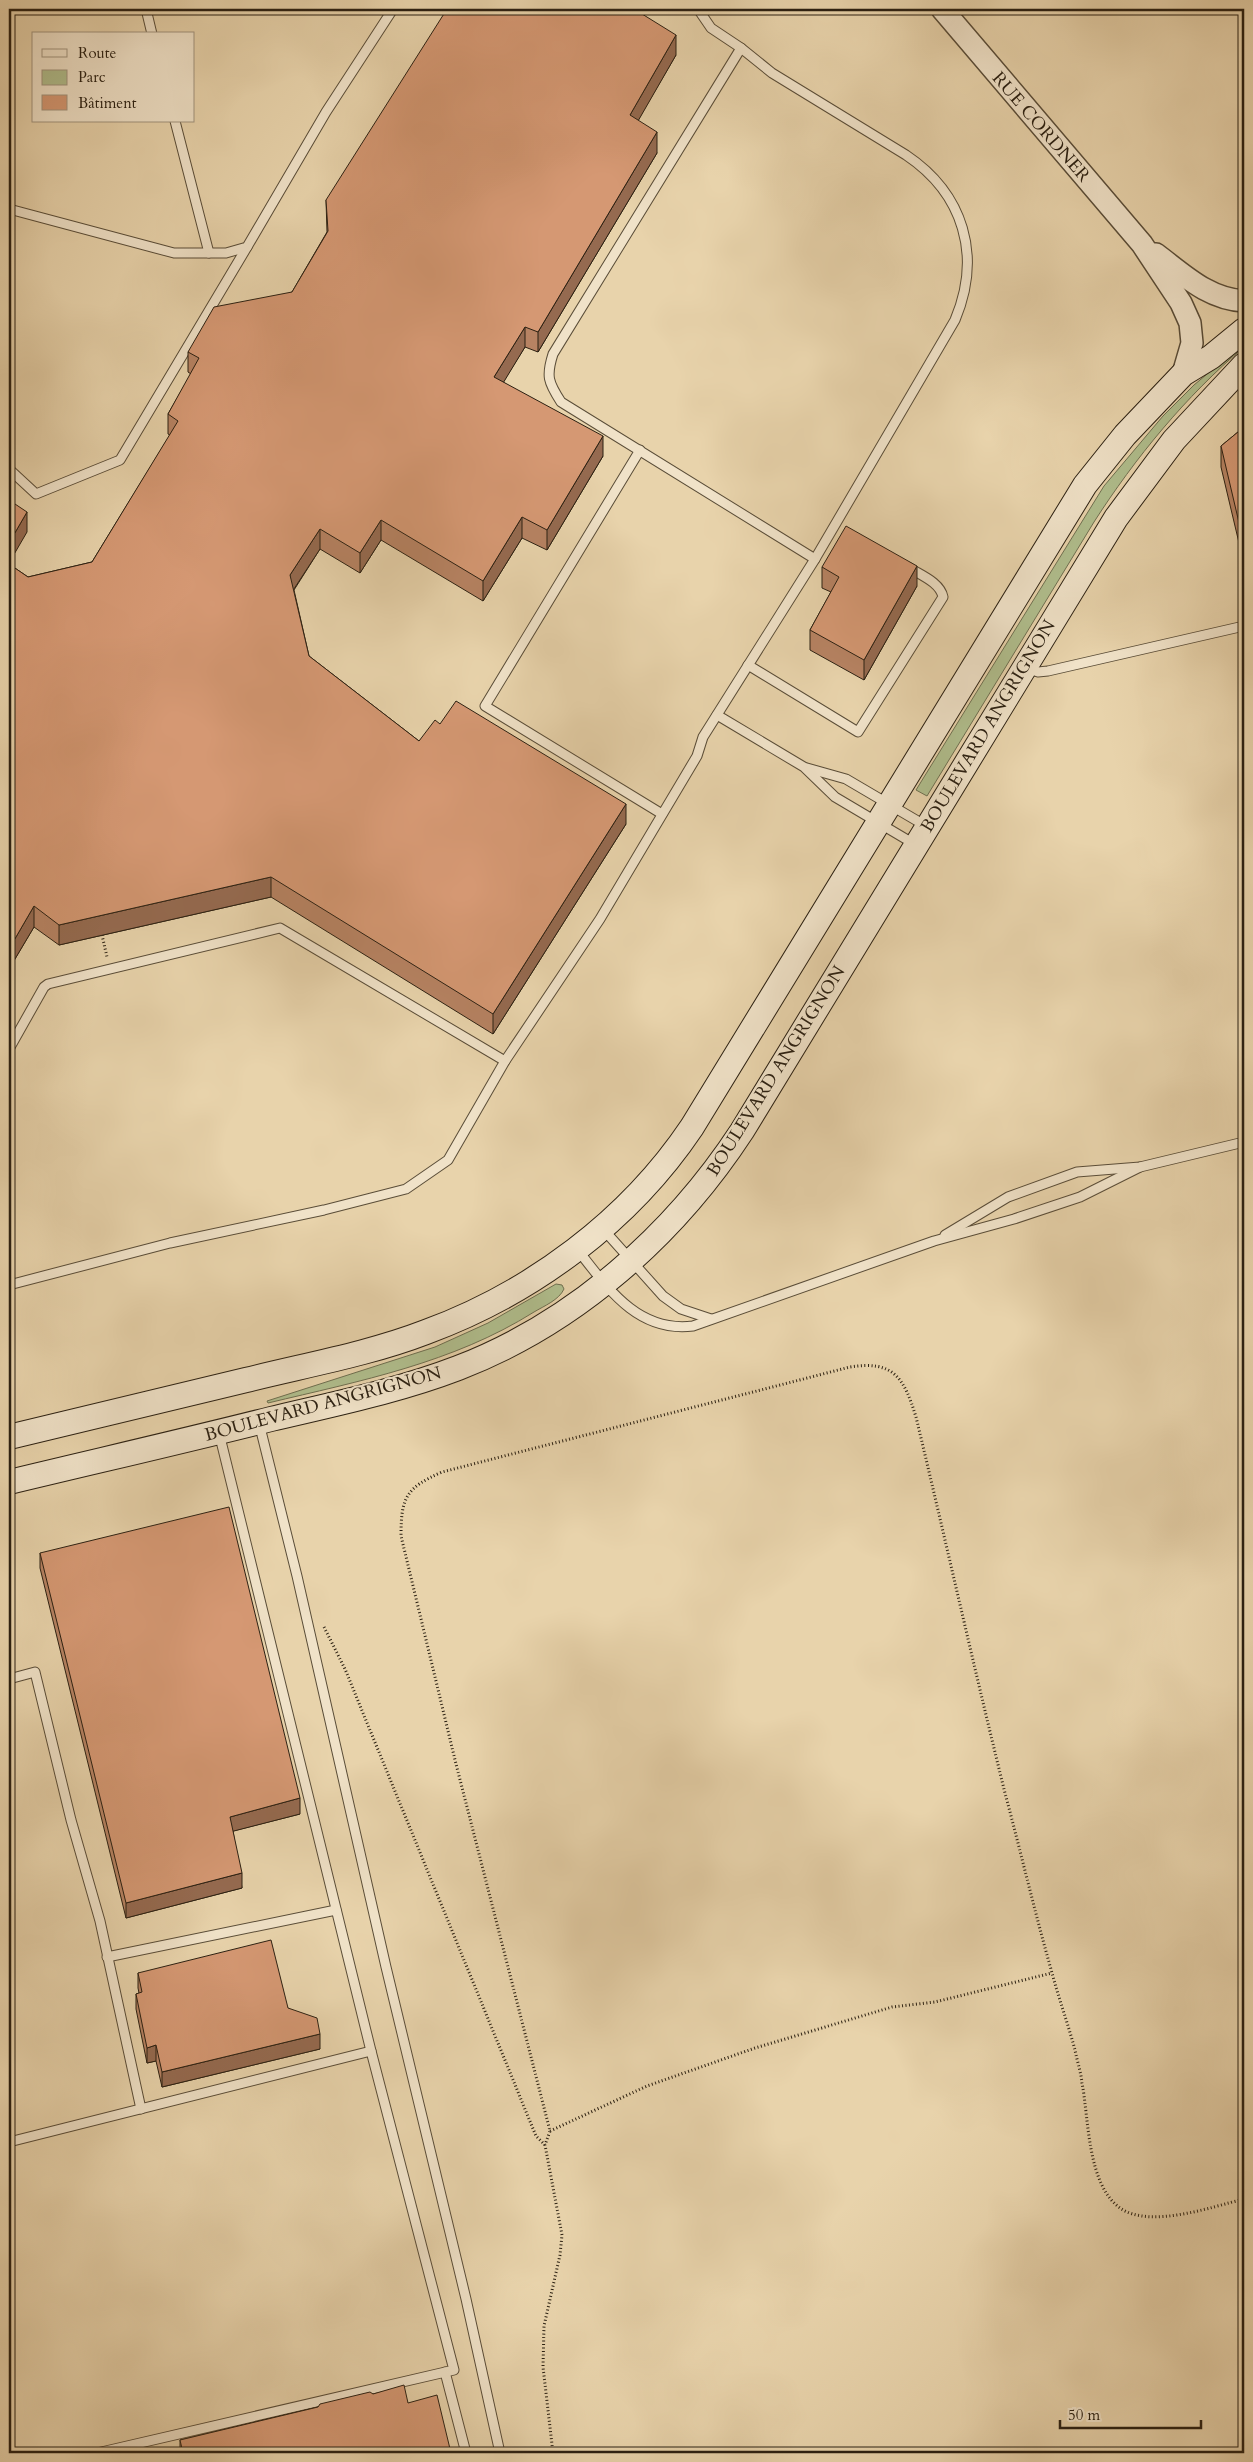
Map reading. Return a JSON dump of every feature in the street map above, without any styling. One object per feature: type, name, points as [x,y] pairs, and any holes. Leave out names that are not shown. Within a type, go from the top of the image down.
[{"type":"main road","points":[[9,1437],[343,1357],[410,1338],[448,1324],[504,1297],[536,1278],[602,1228],[651,1180],[688,1133],[1085,485],[1125,435],[1184,374],[1211,357],[1244,330]]},
{"type":"main road","name":"BOULEVARD ANGRIGNON","points":[[9,1482],[401,1387],[460,1367],[518,1340],[604,1284],[631,1261],[685,1207],[729,1151],[1023,667],[1121,510],[1154,466],[1202,409],[1244,365]]},
{"type":"main road","points":[[1202,409],[1244,384]]},
{"type":"street","name":"RUE CORDNER","points":[[942,9],[1142,244]]},
{"type":"street","points":[[1142,244],[1206,292],[1244,301]]},
{"type":"street","points":[[1142,244],[1181,303],[1190,323],[1192,343],[1184,374]]},
{"type":"lane","points":[[146,9],[152,32]]},
{"type":"lane","points":[[9,470],[36,494],[120,460],[326,112],[393,9]]},
{"type":"lane","points":[[9,1285],[181,1241],[324,1210],[406,1189],[448,1160],[505,1061],[600,919],[697,756],[703,737],[716,715],[815,559],[955,320],[963,298],[967,275],[965,240],[958,217],[948,196],[925,169],[906,155],[772,73],[741,48],[711,28],[698,9]]},
{"type":"lane","points":[[741,48],[553,354],[547,372],[551,386],[561,402],[815,559]]},
{"type":"lane","points":[[175,122],[209,253]]},
{"type":"lane","points":[[9,209],[174,253],[226,253],[247,247]]},
{"type":"lane","points":[[640,450],[485,706],[662,814]]},
{"type":"lane","points":[[837,521],[846,529]]},
{"type":"lane","points":[[748,665],[858,732],[943,597],[942,590],[935,584],[903,564]]},
{"type":"lane","points":[[1023,667],[1038,672],[1048,671],[1244,626]]},
{"type":"lane","points":[[716,715],[804,767],[835,797],[884,814],[921,836]]},
{"type":"lane","points":[[804,767],[846,779],[884,814],[921,836]]},
{"type":"lane","points":[[9,1049],[44,987],[48,984],[280,928],[505,1061]]},
{"type":"lane","points":[[934,1241],[1008,1197],[1077,1172],[1140,1167],[1244,1142]]},
{"type":"lane","points":[[577,1248],[604,1284],[630,1310],[668,1325],[693,1326],[934,1241],[1014,1219],[1080,1197],[1140,1167]]},
{"type":"lane","points":[[602,1228],[673,1304],[712,1320]]},
{"type":"lane","points":[[259,1422],[297,1576],[379,1939],[466,2298],[500,2453]]},
{"type":"lane","points":[[97,2453],[454,2370],[371,2052],[219,1432]]},
{"type":"lane","points":[[9,1679],[35,1672],[46,1724],[100,1922],[141,2109]]},
{"type":"lane","points":[[108,1957],[336,1910]]},
{"type":"lane","points":[[9,2142],[371,2052]]},
{"type":"lane","points":[[445,2372],[466,2453]]},
{"type":"path","points":[[102,935],[107,955]]},
{"type":"path","points":[[553,2453],[543,2367],[544,2326],[560,2255],[562,2235],[556,2195],[545,2145],[550,2131],[456,1764],[402,1536],[401,1513],[407,1496],[420,1482],[442,1472],[850,1367],[870,1364],[887,1370],[902,1380],[916,1417],[1005,1790],[1082,2081],[1092,2152],[1099,2180],[1108,2196],[1119,2208],[1132,2214],[1146,2217],[1164,2217],[1244,2199]]},
{"type":"path","points":[[323,1626],[345,1669],[536,2136],[545,2145]]},
{"type":"path","points":[[550,2131],[647,2086],[755,2048],[892,2007],[935,2002],[1052,1973]]},
{"type":"green space","points":[[1243,344],[1244,347],[1202,386],[1144,451],[1094,522],[927,796],[916,790],[1104,486],[1163,416],[1194,385]]},
{"type":"green space","points":[[556,1284],[562,1285],[564,1289],[555,1300],[503,1330],[471,1345],[371,1378],[268,1403],[267,1401],[435,1347],[488,1323]]},
{"type":"building","points":[[447,9],[634,9],[676,35],[630,115],[657,132],[538,332],[525,327],[494,377],[603,436],[547,530],[522,517],[483,581],[381,520],[360,553],[320,529],[290,575],[309,656],[419,741],[435,720],[440,724],[456,701],[626,804],[493,1014],[271,877],[59,925],[34,906],[9,949],[9,564],[28,577],[92,562],[178,421],[168,414],[199,358],[188,352],[214,307],[292,292],[328,231],[326,200]]},
{"type":"building","points":[[1244,427],[1244,544],[1221,446]]},
{"type":"building","points":[[9,500],[27,512],[9,543]]},
{"type":"building","points":[[846,526],[917,566],[864,660],[810,630],[839,577],[822,567]]},
{"type":"building","points":[[229,1507],[300,1798],[230,1817],[242,1873],[126,1903],[40,1553]]},
{"type":"building","points":[[271,1940],[288,2008],[317,2018],[320,2034],[162,2072],[156,2045],[147,2048],[136,1994],[142,1992],[138,1973]]},
{"type":"building","points":[[404,2385],[408,2403],[437,2395],[451,2453],[183,2453],[180,2440],[318,2407],[320,2404],[370,2392],[373,2394]]}]
